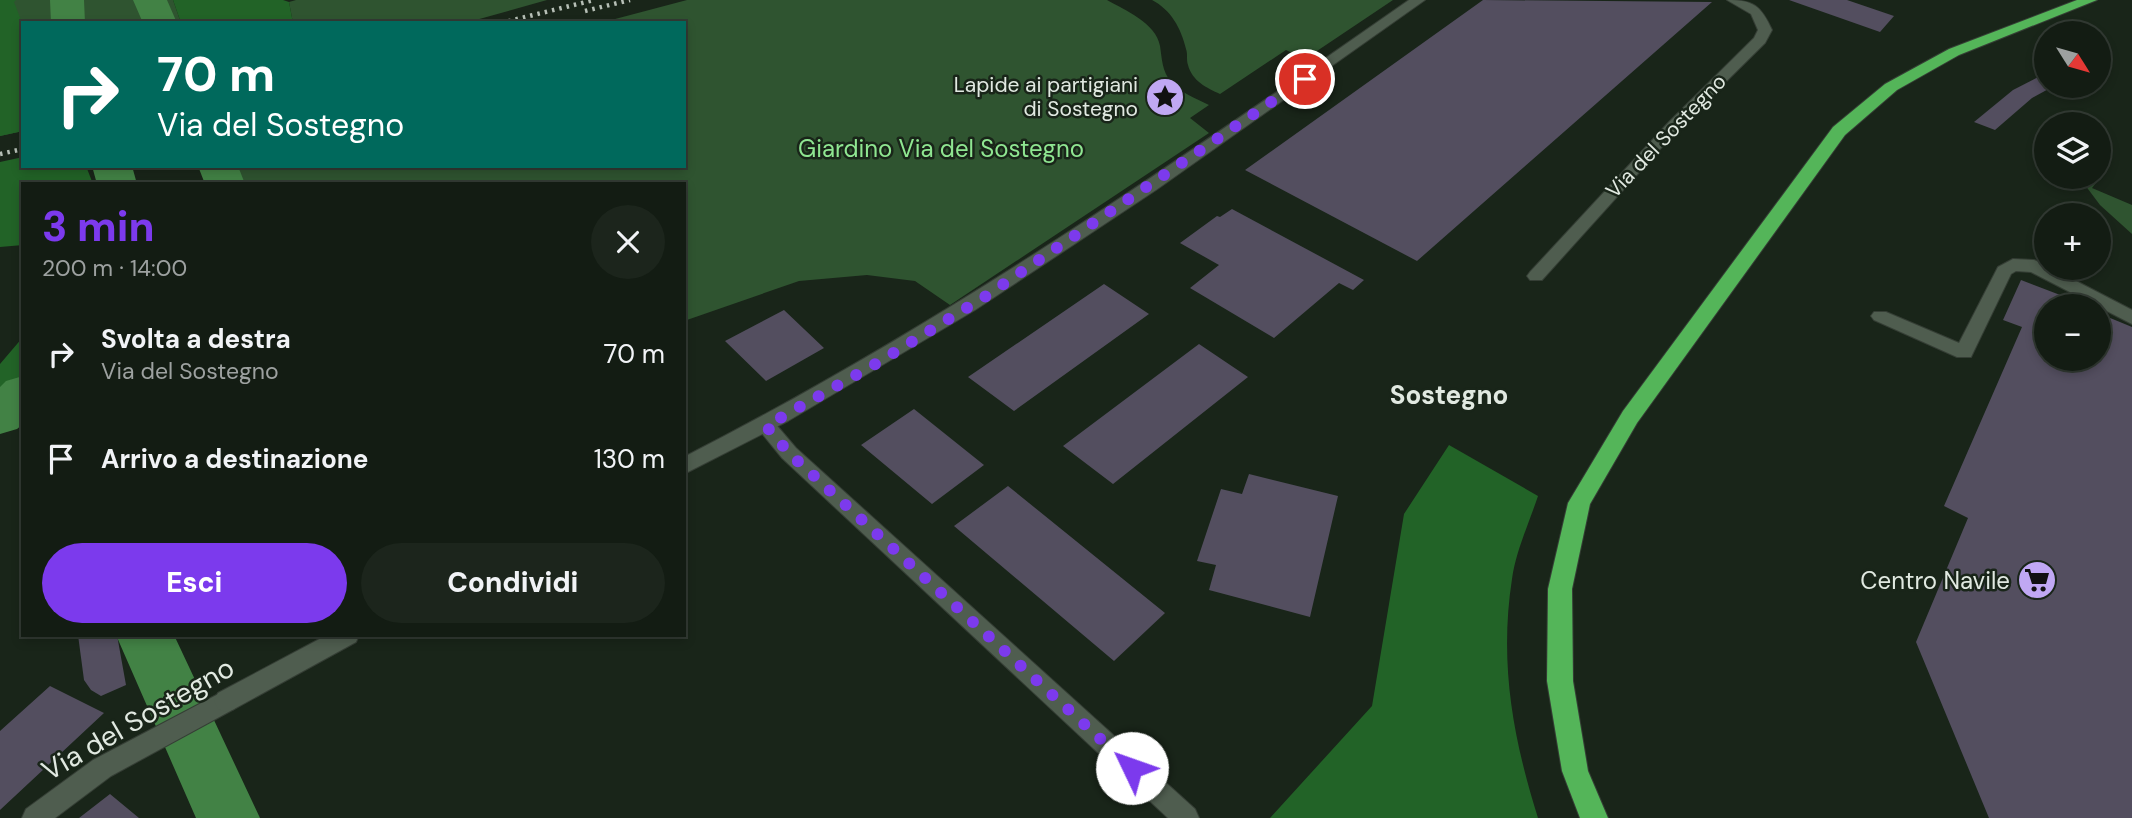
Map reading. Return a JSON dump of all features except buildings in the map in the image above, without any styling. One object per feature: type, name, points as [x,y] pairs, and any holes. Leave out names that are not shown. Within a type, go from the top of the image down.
[{"type":"highway","points":[[1594,818],[1575,771],[1560,681],[1560,589],[1578,503],[1630,417],[1839,131],[1891,88],[1954,52],[2090,0]]},
{"type":"street","points":[[686,465],[766,426],[879,362],[986,296],[1418,0]]},
{"type":"street","points":[[1880,316],[1964,352],[2004,271],[2019,264],[2042,270],[2132,317]]},
{"type":"street","points":[[766,426],[789,453],[1186,818]]},
{"type":"street","name":"Via del Sostegno","points":[[35,818],[102,768],[344,637]]},
{"type":"lane","name":"Via del Sostegno","points":[[1536,275],[1674,125],[1760,40],[1765,30],[1757,12],[1734,0]]},
{"type":"green space","points":[[0,0],[173,0],[180,21],[21,21],[21,131],[0,136]]},
{"type":"green space","points":[[0,0],[16,0],[14,2],[21,21],[21,131],[0,136]]},
{"type":"green space","points":[[173,0],[283,0],[289,2],[293,21],[180,21]]},
{"type":"green space","points":[[547,0],[472,21],[293,21],[289,2]]},
{"type":"green space","name":"Giardino Via del Sostegno","points":[[687,0],[1107,0],[1139,18],[1153,31],[1160,46],[1164,69],[1174,86],[1209,105],[1190,118],[1209,133],[950,305],[915,281],[867,275],[799,281],[686,320],[686,182],[242,182],[239,168],[686,168],[686,21],[608,21]]},
{"type":"green space","points":[[1152,0],[1393,0],[1305,59],[1286,50],[1220,94],[1196,80],[1190,71],[1187,51],[1178,27],[1170,14]]},
{"type":"green space","points":[[21,157],[21,168],[87,168],[92,182],[21,182],[21,245],[0,247],[0,162]]},
{"type":"green space","points":[[2088,189],[2094,189],[2132,205],[2132,234],[2111,215],[2111,203],[2098,203]]},
{"type":"green space","points":[[21,339],[21,376],[0,395],[0,364]]},
{"type":"green space","points":[[1449,445],[1538,496],[1514,569],[1507,641],[1515,729],[1538,818],[1270,818],[1372,706],[1404,514]]},
{"type":"waterway","points":[[67,0],[68,21]]},
{"type":"waterway","points":[[150,0],[159,21]]},
{"type":"waterway","points":[[113,168],[116,182]]},
{"type":"waterway","points":[[219,168],[224,182]]},
{"type":"waterway","points":[[0,416],[21,396]]},
{"type":"waterway","points":[[146,637],[228,818]]},
{"type":"railway","points":[[509,21],[594,0]]},
{"type":"railway","points":[[585,11],[630,0]]},
{"type":"railway","points":[[0,154],[21,149]]},
{"type":"place","name":"Lapide ai partigiani di Sostegno","points":[[1165,97]]},
{"type":"place","name":"Centro Navile","points":[[2037,580]]},
{"type":"district","name":"Sostegno","points":[[1449,395]]},
{"type":"route","points":[[1132,768],[789,453],[766,426],[879,362],[986,296],[1305,79]]}]
